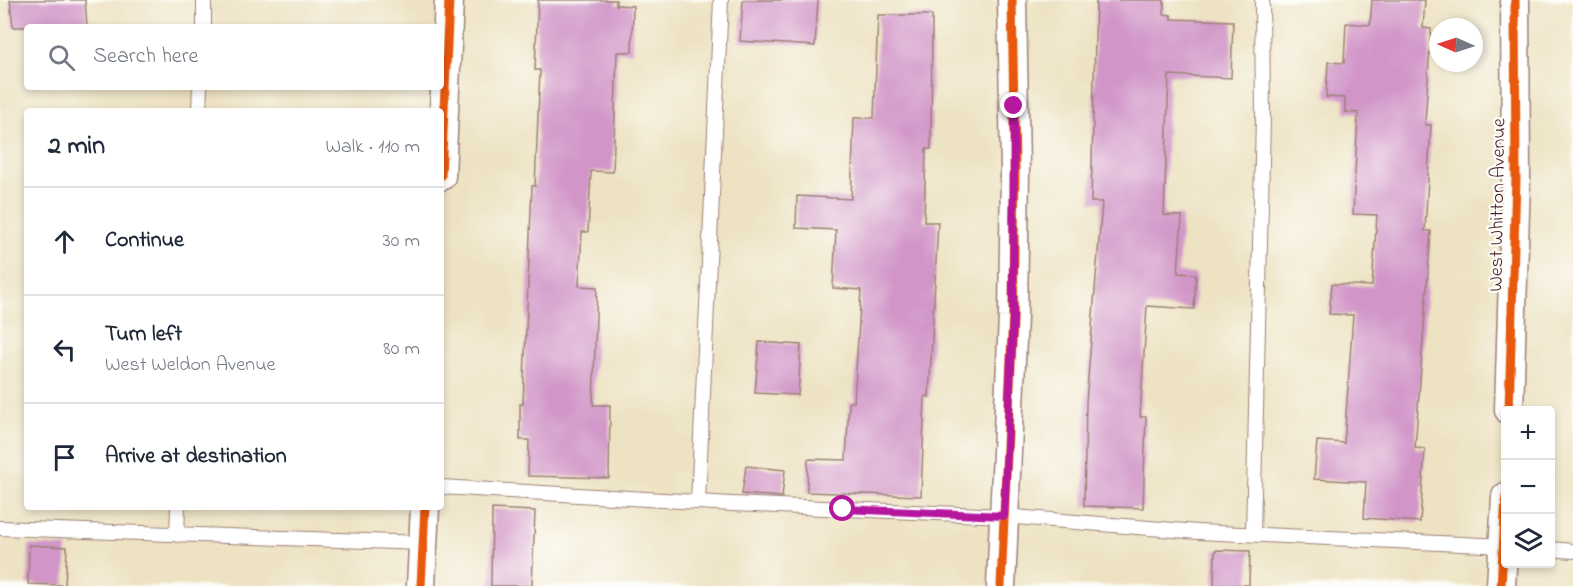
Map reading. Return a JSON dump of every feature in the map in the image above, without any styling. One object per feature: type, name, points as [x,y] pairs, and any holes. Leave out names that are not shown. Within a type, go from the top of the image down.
[{"type":"street","points":[[444,111],[449,0]]},
{"type":"street","points":[[1001,586],[1013,317],[1015,169],[1012,0]]},
{"type":"street","name":"West Whitton Avenue","points":[[1509,406],[1516,178],[1515,0]]},
{"type":"street","points":[[421,586],[425,510]]},
{"type":"street","points":[[1502,586],[1503,568]]},
{"type":"lane","points":[[204,0],[204,24]]},
{"type":"lane","points":[[698,502],[721,0]]},
{"type":"lane","points":[[1253,534],[1263,119],[1262,0]]},
{"type":"lane","points":[[199,108],[200,90]]},
{"type":"lane","points":[[444,487],[1004,516],[1198,532],[1501,546]]},
{"type":"lane","points":[[177,535],[178,510]]},
{"type":"lane","points":[[0,528],[423,543]]},
{"type":"lane","points":[[1555,549],[1573,551]]},
{"type":"building","points":[[10,0],[85,0],[87,24],[24,24],[24,27],[13,27]]},
{"type":"building","points":[[538,0],[616,0],[616,5],[633,6],[632,52],[617,52],[613,172],[591,171],[588,232],[582,232],[579,286],[597,287],[593,405],[610,405],[609,478],[528,476],[529,440],[520,440],[520,404],[523,404],[532,186],[535,186],[540,70],[535,70]]},
{"type":"building","points":[[743,0],[818,0],[815,46],[740,41]]},
{"type":"building","points":[[1096,0],[1164,0],[1164,14],[1171,15],[1171,19],[1233,21],[1231,78],[1169,75],[1164,215],[1182,216],[1178,273],[1196,274],[1194,309],[1147,306],[1140,417],[1146,417],[1143,508],[1084,506],[1086,403],[1102,202],[1091,202]]},
{"type":"building","points":[[1372,0],[1425,0],[1423,28],[1429,29],[1429,61],[1425,125],[1431,125],[1425,231],[1431,231],[1415,448],[1425,449],[1420,522],[1364,518],[1366,482],[1314,479],[1317,441],[1344,443],[1353,315],[1329,314],[1332,284],[1372,286],[1377,215],[1353,214],[1358,113],[1345,112],[1345,98],[1326,97],[1328,62],[1344,63],[1346,23],[1370,25]]},
{"type":"building","points":[[878,15],[932,15],[931,149],[926,149],[924,222],[938,222],[929,397],[925,396],[921,496],[807,492],[808,459],[846,460],[849,402],[854,402],[861,290],[833,288],[836,230],[796,228],[797,196],[851,199],[854,118],[874,118]]},
{"type":"building","points":[[759,342],[801,345],[798,395],[755,393]]},
{"type":"building","points":[[746,466],[785,470],[782,497],[742,494]]},
{"type":"building","points":[[492,509],[535,511],[532,586],[491,586]]},
{"type":"building","points":[[29,545],[67,547],[65,585],[28,584]]},
{"type":"building","points":[[1215,550],[1250,551],[1249,585],[1214,585]]},
{"type":"cycle path","points":[[444,110],[449,0]]},
{"type":"cycle path","points":[[1001,586],[1013,317],[1015,169],[1012,0]]},
{"type":"cycle path","points":[[1509,406],[1516,178],[1515,0]]},
{"type":"cycle path","points":[[421,586],[425,510]]},
{"type":"cycle path","points":[[1501,586],[1505,514]]},
{"type":"route","points":[[843,509],[1004,516],[1013,317],[1014,106]]}]
